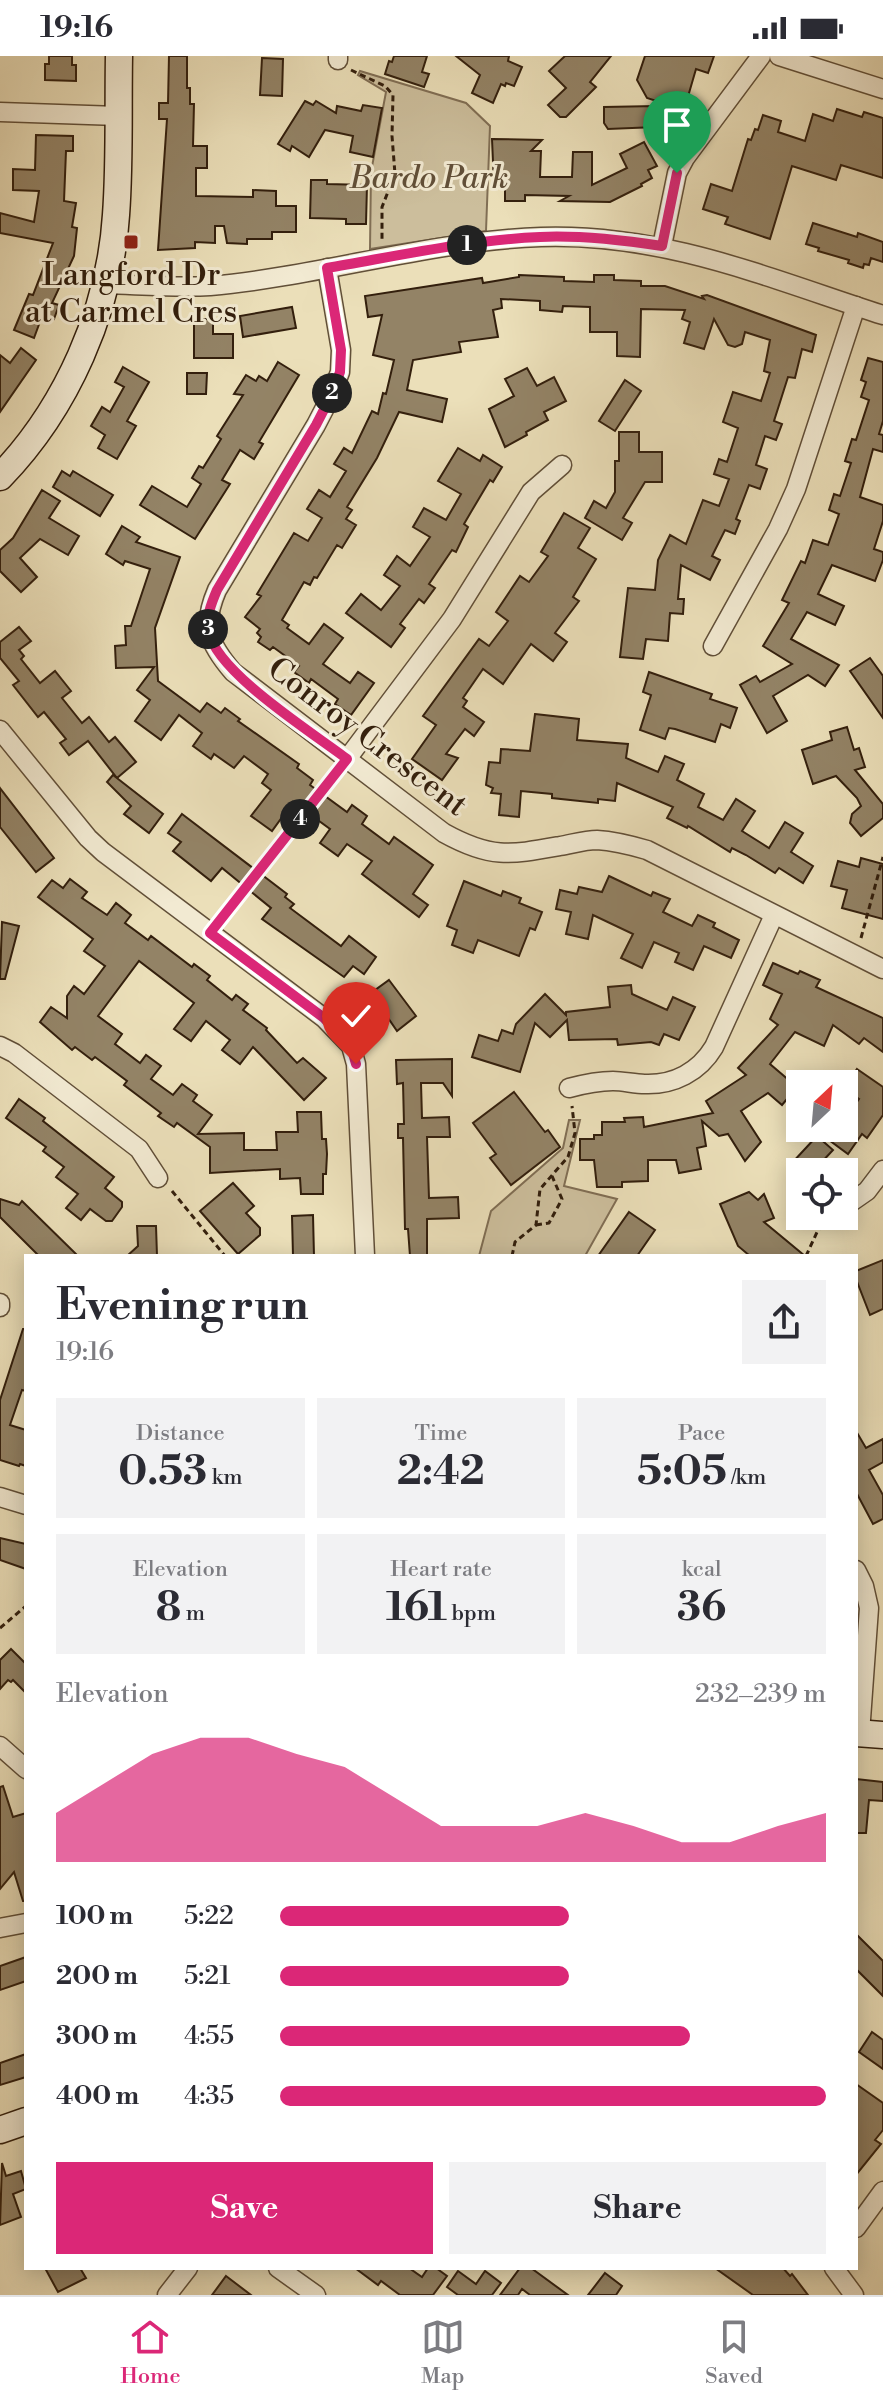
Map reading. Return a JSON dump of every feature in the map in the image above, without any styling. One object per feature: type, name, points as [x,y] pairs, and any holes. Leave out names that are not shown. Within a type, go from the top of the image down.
[{"type":"street","points":[[0,477],[30,443],[68,382],[106,284],[116,216],[119,56]]},
{"type":"street","points":[[662,246],[677,173],[761,56]]},
{"type":"street","points":[[779,56],[883,89]]},
{"type":"street","points":[[0,112],[118,116]]},
{"type":"street","points":[[106,284],[211,286],[496,241],[576,237],[662,246],[706,256],[883,315]]},
{"type":"street","name":"Conroy Crescent","points":[[327,268],[341,350],[340,372],[316,425],[217,590],[208,611],[209,633],[217,654],[233,672],[444,833],[466,845],[491,853],[515,854],[594,840],[647,850],[883,969]]},
{"type":"street","points":[[713,646],[778,529],[796,489],[856,306]]},
{"type":"street","points":[[347,759],[452,619],[531,492],[562,465]]},
{"type":"street","points":[[0,730],[88,838],[324,1018],[351,1046],[359,1085],[365,1254]]},
{"type":"street","points":[[569,1088],[601,1081],[643,1085],[668,1083],[685,1076],[700,1064],[714,1047],[774,915]]},
{"type":"street","points":[[0,1046],[14,1053],[139,1149],[158,1178]]},
{"type":"street","points":[[858,1197],[867,1191],[883,1170]]},
{"type":"street","points":[[0,1497],[24,1504]]},
{"type":"street","points":[[858,1574],[869,1608],[866,1734]]},
{"type":"street","points":[[0,1746],[24,1767]]},
{"type":"street","points":[[0,1928],[24,1923]]},
{"type":"street","points":[[0,2130],[24,2122]]},
{"type":"street","points":[[858,2225],[883,2191]]},
{"type":"street","points":[[167,2295],[186,2270]]},
{"type":"street","points":[[281,2270],[316,2295]]},
{"type":"street","points":[[835,2270],[854,2295]]},
{"type":"path","points":[[338,58],[352,71],[385,86],[393,95],[395,174],[382,207],[384,259]]},
{"type":"path","points":[[210,933],[347,759]]},
{"type":"path","points":[[854,955],[861,942],[883,857]]},
{"type":"path","points":[[536,1225],[540,1189],[568,1157],[575,1133],[569,1088]]},
{"type":"path","points":[[512,1254],[515,1242],[536,1225],[549,1223],[562,1199],[552,1175]]},
{"type":"path","points":[[158,1178],[177,1195],[223,1254]]},
{"type":"path","points":[[807,1254],[818,1230]]},
{"type":"path","points":[[0,1628],[24,1608]]},
{"type":"green space","name":"Bardo Park","points":[[360,71],[466,103],[490,126],[486,231],[370,249],[371,172],[386,92],[358,75]]},
{"type":"green space","points":[[569,1120],[580,1120],[564,1186],[617,1199],[586,1254],[480,1254],[491,1211],[563,1148]]},
{"type":"building","points":[[49,56],[72,56],[72,65],[76,65],[76,81],[45,80],[45,64],[49,64]]},
{"type":"building","points":[[169,56],[187,56],[187,88],[190,88],[190,104],[194,104],[193,146],[207,146],[207,168],[196,168],[196,196],[253,197],[253,190],[276,191],[276,206],[296,206],[296,232],[272,232],[272,239],[247,239],[247,244],[227,243],[224,226],[215,226],[215,243],[195,242],[195,248],[158,250],[167,119],[159,119],[159,103],[168,103]]},
{"type":"building","points":[[394,56],[427,56],[422,72],[429,74],[424,87],[385,74]]},
{"type":"building","points":[[456,56],[509,56],[508,61],[522,67],[514,86],[501,84],[493,103],[472,93],[480,75]]},
{"type":"building","points":[[565,56],[611,56],[590,82],[596,87],[566,117],[560,117],[548,105],[566,88],[549,71]]},
{"type":"building","points":[[645,56],[714,56],[708,73],[696,69],[687,100],[682,98],[678,108],[647,98],[637,80]]},
{"type":"building","points":[[262,58],[283,59],[282,96],[260,95]]},
{"type":"building","points":[[305,101],[313,105],[316,101],[336,113],[337,106],[361,111],[363,105],[382,108],[373,157],[350,152],[353,136],[325,130],[309,157],[292,146],[290,151],[278,144]]},
{"type":"building","points":[[656,106],[656,127],[608,129],[604,123],[604,107]]},
{"type":"building","points":[[837,109],[862,117],[864,112],[883,118],[883,178],[841,165],[836,180],[792,166],[770,239],[725,224],[728,217],[703,209],[711,184],[732,191],[748,139],[751,140],[755,129],[758,130],[763,115],[781,121],[778,132],[805,141],[813,114],[833,121]]},
{"type":"building","points":[[36,135],[73,136],[73,151],[66,151],[64,201],[76,203],[72,227],[77,228],[74,256],[52,303],[59,305],[54,319],[41,319],[34,338],[14,330],[29,294],[33,295],[53,243],[0,233],[0,213],[34,222],[39,191],[13,190],[13,169],[35,170]]},
{"type":"building","points":[[492,139],[542,140],[531,151],[541,151],[540,177],[572,177],[573,152],[592,152],[592,185],[627,168],[620,154],[644,142],[657,166],[648,170],[652,178],[642,186],[610,202],[560,201],[569,196],[525,195],[525,201],[505,201],[505,186],[494,185]]},
{"type":"building","points":[[311,180],[327,180],[327,184],[367,185],[366,224],[346,224],[346,219],[310,218]]},
{"type":"building","points":[[813,223],[883,242],[883,262],[871,258],[869,265],[864,264],[863,268],[848,263],[849,260],[818,251],[819,248],[806,244]]},
{"type":"building","points":[[519,275],[594,282],[594,275],[614,275],[614,280],[641,281],[641,286],[665,286],[704,299],[702,296],[707,295],[816,335],[812,352],[802,349],[795,378],[788,377],[774,421],[782,424],[776,440],[765,436],[756,465],[767,469],[760,489],[749,485],[736,519],[740,521],[735,534],[725,530],[712,556],[720,560],[710,580],[681,565],[678,599],[684,599],[683,614],[670,613],[668,641],[646,639],[643,659],[620,657],[628,588],[655,590],[658,560],[670,535],[686,544],[703,500],[719,506],[729,479],[714,474],[719,459],[727,462],[738,428],[723,422],[733,392],[761,401],[770,373],[764,371],[770,340],[745,332],[742,344],[735,347],[728,345],[714,319],[704,349],[684,343],[690,322],[682,319],[685,310],[641,309],[640,357],[617,356],[617,332],[590,332],[590,307],[563,306],[562,312],[540,310],[540,301],[501,299],[502,308],[493,310],[498,337],[459,342],[461,352],[413,360],[407,390],[447,399],[442,422],[399,412],[377,458],[347,507],[352,510],[346,519],[356,525],[342,548],[337,545],[317,578],[314,577],[310,585],[304,582],[282,620],[289,625],[287,628],[309,644],[324,624],[343,638],[323,664],[350,683],[358,672],[374,683],[351,715],[335,704],[338,699],[311,679],[309,683],[294,672],[299,666],[273,647],[270,650],[258,642],[260,629],[245,617],[261,596],[257,594],[294,533],[308,541],[322,518],[307,509],[319,490],[330,497],[346,471],[334,464],[344,448],[352,453],[372,411],[378,414],[383,393],[386,394],[394,360],[373,355],[382,315],[368,317],[365,296],[482,278],[483,283]]},
{"type":"building","points":[[292,307],[296,328],[243,337],[240,316]]},
{"type":"building","points":[[194,319],[213,319],[213,334],[233,334],[233,358],[194,358]]},
{"type":"building","points":[[21,348],[36,360],[0,412],[0,355],[10,363]]},
{"type":"building","points":[[868,358],[883,362],[883,421],[879,434],[883,435],[883,452],[873,449],[860,497],[883,505],[883,521],[874,549],[883,552],[883,560],[875,581],[832,565],[818,594],[844,606],[835,625],[807,612],[791,639],[839,665],[825,686],[808,675],[773,696],[787,721],[767,733],[740,685],[756,676],[760,682],[792,664],[763,646],[789,603],[782,600],[801,561],[805,563],[813,540],[828,545],[839,514],[829,510],[834,494],[840,496],[851,463],[845,461],[852,439],[856,440],[869,400],[861,397],[866,382],[861,380]]},
{"type":"building","points":[[278,362],[299,375],[259,442],[263,444],[254,459],[240,450],[222,480],[230,484],[195,539],[140,505],[152,486],[187,507],[201,484],[192,478],[199,466],[203,468],[221,439],[217,436],[243,395],[234,394],[246,375],[256,381],[259,376],[267,381]]},
{"type":"building","points":[[123,367],[149,382],[127,421],[136,426],[117,459],[98,448],[105,435],[91,426],[102,407],[110,412],[124,387],[115,382]]},
{"type":"building","points":[[527,368],[537,386],[554,377],[566,401],[544,412],[548,420],[505,447],[489,409],[514,396],[505,379]]},
{"type":"building","points":[[187,373],[207,373],[206,394],[187,394]]},
{"type":"building","points":[[625,380],[641,391],[615,431],[599,421]]},
{"type":"building","points":[[619,432],[639,432],[639,452],[662,452],[662,482],[645,482],[623,518],[632,523],[622,540],[585,518],[594,501],[606,508],[615,492]]},
{"type":"building","points":[[458,448],[480,461],[483,455],[502,467],[493,482],[490,480],[464,524],[468,527],[456,552],[452,550],[429,584],[435,588],[424,603],[419,599],[400,624],[405,628],[391,647],[346,613],[361,594],[381,610],[400,586],[384,575],[397,556],[410,566],[430,537],[413,527],[424,508],[446,520],[461,494],[438,481]]},
{"type":"building","points":[[62,471],[70,476],[73,471],[113,495],[100,516],[53,487]]},
{"type":"building","points":[[42,490],[60,501],[49,518],[79,536],[68,555],[40,539],[20,558],[37,577],[21,592],[0,571],[0,550],[13,538]]},
{"type":"building","points":[[564,513],[590,528],[578,548],[596,559],[573,597],[579,601],[555,633],[567,642],[553,661],[531,644],[503,684],[483,669],[463,698],[467,701],[463,707],[484,722],[474,736],[465,729],[446,754],[458,758],[442,780],[412,759],[436,725],[423,716],[479,639],[489,646],[508,621],[496,612],[520,576],[529,582],[548,556],[541,552]]},
{"type":"building","points":[[122,526],[140,537],[136,542],[180,557],[155,628],[158,681],[200,712],[207,703],[221,713],[225,708],[240,719],[238,721],[299,764],[297,768],[313,780],[310,785],[347,812],[352,805],[367,816],[362,824],[389,844],[394,837],[433,865],[413,894],[428,905],[419,917],[362,874],[372,861],[347,844],[338,856],[320,843],[330,829],[293,802],[272,831],[251,816],[271,790],[262,783],[268,774],[244,756],[234,768],[214,754],[211,759],[193,746],[202,733],[179,715],[161,740],[135,721],[150,700],[137,690],[154,667],[116,668],[115,646],[126,645],[125,626],[131,626],[150,569],[125,561],[123,565],[106,554]]},
{"type":"building","points":[[19,627],[31,641],[19,650],[24,656],[21,659],[40,683],[55,671],[71,691],[62,698],[82,723],[89,717],[109,742],[115,737],[136,762],[117,778],[88,741],[69,755],[60,743],[66,739],[44,712],[38,717],[13,685],[19,681],[0,658],[0,642]]},
{"type":"building","points":[[870,658],[883,676],[883,718],[850,671]]},
{"type":"building","points":[[649,672],[712,694],[710,699],[737,708],[730,728],[721,724],[715,742],[669,728],[665,739],[640,730],[651,695],[643,692]]},
{"type":"building","points":[[535,714],[579,719],[577,740],[628,744],[626,758],[658,772],[665,756],[684,764],[677,780],[704,794],[698,807],[723,820],[736,799],[755,811],[742,831],[769,848],[785,822],[803,833],[791,852],[813,866],[803,883],[779,868],[775,873],[746,855],[732,848],[730,852],[688,826],[667,818],[673,807],[617,783],[615,801],[598,799],[598,803],[521,791],[519,817],[499,815],[501,794],[491,793],[493,788],[486,785],[489,762],[500,763],[501,749],[530,751]]},
{"type":"building","points":[[847,727],[854,750],[859,748],[865,767],[855,770],[883,804],[883,818],[861,836],[850,823],[852,814],[861,806],[857,798],[836,776],[813,784],[802,750],[832,740],[830,732]]},
{"type":"building","points":[[113,775],[163,814],[149,833],[124,814],[131,806],[107,782]]},
{"type":"building","points":[[0,788],[54,858],[36,872],[0,827]]},
{"type":"building","points":[[182,814],[287,894],[285,897],[294,904],[290,908],[341,946],[349,936],[376,957],[364,974],[353,966],[344,977],[262,919],[271,908],[222,868],[211,881],[173,851],[181,842],[168,833]]},
{"type":"building","points":[[861,858],[883,864],[883,919],[842,908],[847,890],[831,886],[838,861],[859,867]]},
{"type":"building","points":[[609,876],[651,896],[653,892],[670,899],[663,912],[692,926],[698,915],[715,923],[713,927],[739,940],[731,958],[704,946],[693,970],[675,962],[679,953],[654,942],[642,968],[621,958],[633,934],[593,915],[588,939],[566,934],[571,912],[556,909],[560,890],[577,894],[579,887],[602,892]]},
{"type":"building","points":[[70,879],[87,892],[82,898],[107,915],[116,903],[131,915],[125,923],[148,940],[151,936],[192,967],[194,964],[210,976],[207,980],[232,1000],[236,995],[248,1004],[243,1010],[267,1028],[297,1063],[303,1058],[326,1078],[304,1100],[253,1047],[240,1064],[222,1050],[230,1040],[206,1021],[191,1041],[174,1029],[194,1003],[139,961],[98,1016],[122,1034],[115,1044],[140,1063],[146,1055],[161,1066],[151,1079],[173,1095],[182,1084],[197,1095],[193,1101],[212,1115],[198,1134],[244,1133],[244,1150],[277,1150],[276,1132],[298,1132],[297,1112],[321,1112],[322,1139],[326,1139],[327,1154],[323,1194],[301,1194],[300,1178],[280,1179],[280,1169],[210,1173],[210,1147],[177,1123],[174,1127],[158,1116],[161,1113],[124,1085],[127,1081],[95,1057],[92,1060],[75,1047],[72,1050],[40,1022],[51,1007],[67,1018],[67,996],[74,986],[84,994],[105,966],[84,951],[93,939],[38,897],[52,880],[63,888]]},
{"type":"building","points":[[464,881],[501,896],[503,891],[521,898],[519,903],[542,912],[535,930],[530,928],[519,956],[478,940],[473,953],[452,945],[457,930],[447,926]]},
{"type":"building","points":[[2,922],[19,926],[5,979],[0,979]]},
{"type":"building","points":[[773,963],[820,980],[816,987],[883,1018],[883,1052],[864,1038],[859,1044],[833,1025],[824,1046],[795,1032],[770,1064],[786,1078],[786,1100],[782,1105],[768,1093],[741,1111],[761,1142],[745,1161],[728,1134],[719,1136],[702,1121],[706,1146],[697,1148],[701,1169],[679,1173],[676,1160],[648,1160],[648,1181],[622,1182],[622,1187],[597,1187],[594,1160],[580,1160],[580,1139],[594,1139],[594,1135],[602,1135],[602,1122],[625,1122],[624,1118],[643,1117],[644,1127],[713,1113],[706,1101],[746,1075],[738,1068],[778,1025],[770,1019],[782,994],[763,985]]},
{"type":"building","points":[[389,980],[416,1016],[397,1031],[371,993]]},
{"type":"building","points":[[631,985],[632,994],[667,1010],[673,997],[695,1007],[679,1040],[664,1034],[659,1045],[651,1042],[618,1045],[617,1039],[569,1040],[567,1020],[550,1037],[535,1023],[520,1072],[472,1057],[479,1035],[498,1041],[502,1030],[513,1034],[516,1024],[545,994],[566,1015],[566,1012],[610,1007],[608,987]]},
{"type":"building","points":[[452,1059],[452,1096],[443,1083],[421,1083],[422,1118],[449,1117],[450,1137],[427,1137],[429,1198],[458,1197],[459,1218],[427,1219],[427,1254],[410,1254],[408,1229],[405,1229],[403,1138],[398,1138],[398,1124],[404,1124],[403,1083],[397,1084],[396,1060]]},
{"type":"building","points":[[856,1070],[883,1087],[883,1115],[867,1138],[862,1134],[858,1140],[859,1099]]},
{"type":"building","points":[[514,1092],[560,1147],[511,1185],[490,1158],[496,1154],[473,1123]]},
{"type":"building","points":[[19,1099],[114,1177],[105,1188],[122,1202],[122,1207],[112,1221],[106,1221],[90,1209],[81,1220],[66,1208],[78,1194],[56,1177],[64,1167],[43,1151],[46,1147],[6,1118]]},
{"type":"building","points":[[811,1142],[824,1142],[833,1150],[826,1158],[797,1158]]},
{"type":"building","points":[[832,1142],[856,1142],[848,1154]]},
{"type":"building","points":[[233,1183],[254,1206],[246,1213],[260,1228],[260,1235],[238,1254],[200,1211]]},
{"type":"building","points":[[749,1192],[758,1200],[764,1194],[774,1218],[764,1222],[803,1254],[748,1254],[738,1246],[720,1204]]},
{"type":"building","points":[[0,1199],[19,1205],[22,1201],[76,1254],[37,1254],[0,1217]]},
{"type":"building","points":[[629,1212],[655,1230],[638,1254],[599,1254]]},
{"type":"building","points":[[313,1215],[314,1254],[293,1254],[292,1216]]},
{"type":"building","points":[[137,1226],[156,1226],[157,1254],[129,1254],[138,1246]]},
{"type":"building","points":[[883,1260],[883,1309],[870,1315],[858,1284],[858,1270]]},
{"type":"building","points":[[24,1329],[24,1390],[10,1425],[24,1429],[24,1465],[0,1460],[0,1400]]},
{"type":"building","points":[[858,1434],[866,1448],[883,1439],[883,1462],[869,1470],[883,1495],[883,1519],[873,1524],[858,1496]]},
{"type":"building","points":[[0,1538],[24,1544],[24,1568],[0,1560]]},
{"type":"building","points":[[11,1649],[24,1662],[24,1691],[13,1680],[8,1680],[0,1689],[0,1660]]},
{"type":"building","points":[[858,1779],[883,1782],[883,1801],[869,1800],[866,1833],[858,1833]]},
{"type":"building","points":[[3,1786],[13,1817],[24,1814],[24,1901],[14,1872],[0,1889],[0,1787]]},
{"type":"building","points":[[858,1936],[883,1961],[883,1996],[858,1971]]},
{"type":"building","points":[[24,1958],[24,1982],[0,1990],[0,1966]]},
{"type":"building","points":[[872,2032],[883,2040],[883,2069],[859,2052]]},
{"type":"building","points":[[24,2055],[24,2078],[0,2085],[0,2063]]},
{"type":"building","points":[[858,2085],[883,2103],[883,2130],[875,2140],[881,2144],[858,2173]]},
{"type":"building","points":[[2,2163],[6,2176],[21,2171],[24,2190],[13,2194],[21,2217],[0,2225]]},
{"type":"building","points":[[46,2270],[81,2270],[86,2278],[58,2292]]},
{"type":"building","points":[[358,2270],[412,2270],[422,2277],[427,2270],[439,2270],[447,2276],[433,2295],[400,2295],[381,2281],[378,2285]]},
{"type":"building","points":[[519,2270],[534,2270],[568,2295],[530,2295],[522,2289],[518,2295],[500,2295]]},
{"type":"building","points":[[718,2270],[785,2270],[790,2276],[792,2274],[808,2295],[753,2295]]},
{"type":"building","points":[[458,2271],[476,2284],[485,2271],[501,2283],[492,2295],[458,2295],[447,2287]]},
{"type":"building","points":[[605,2273],[622,2286],[616,2295],[588,2295]]},
{"type":"building","points":[[226,2276],[251,2295],[212,2295]]},
{"type":"place","name":"Langford Dr at Carmel Cres","points":[[131,242]]},
{"type":"route","points":[[356,1064],[351,1046],[324,1018],[210,933],[347,759],[233,672],[217,654],[209,633],[208,611],[217,590],[316,425],[340,372],[341,350],[327,268],[496,241],[541,237],[631,241],[662,246],[677,173]]}]
